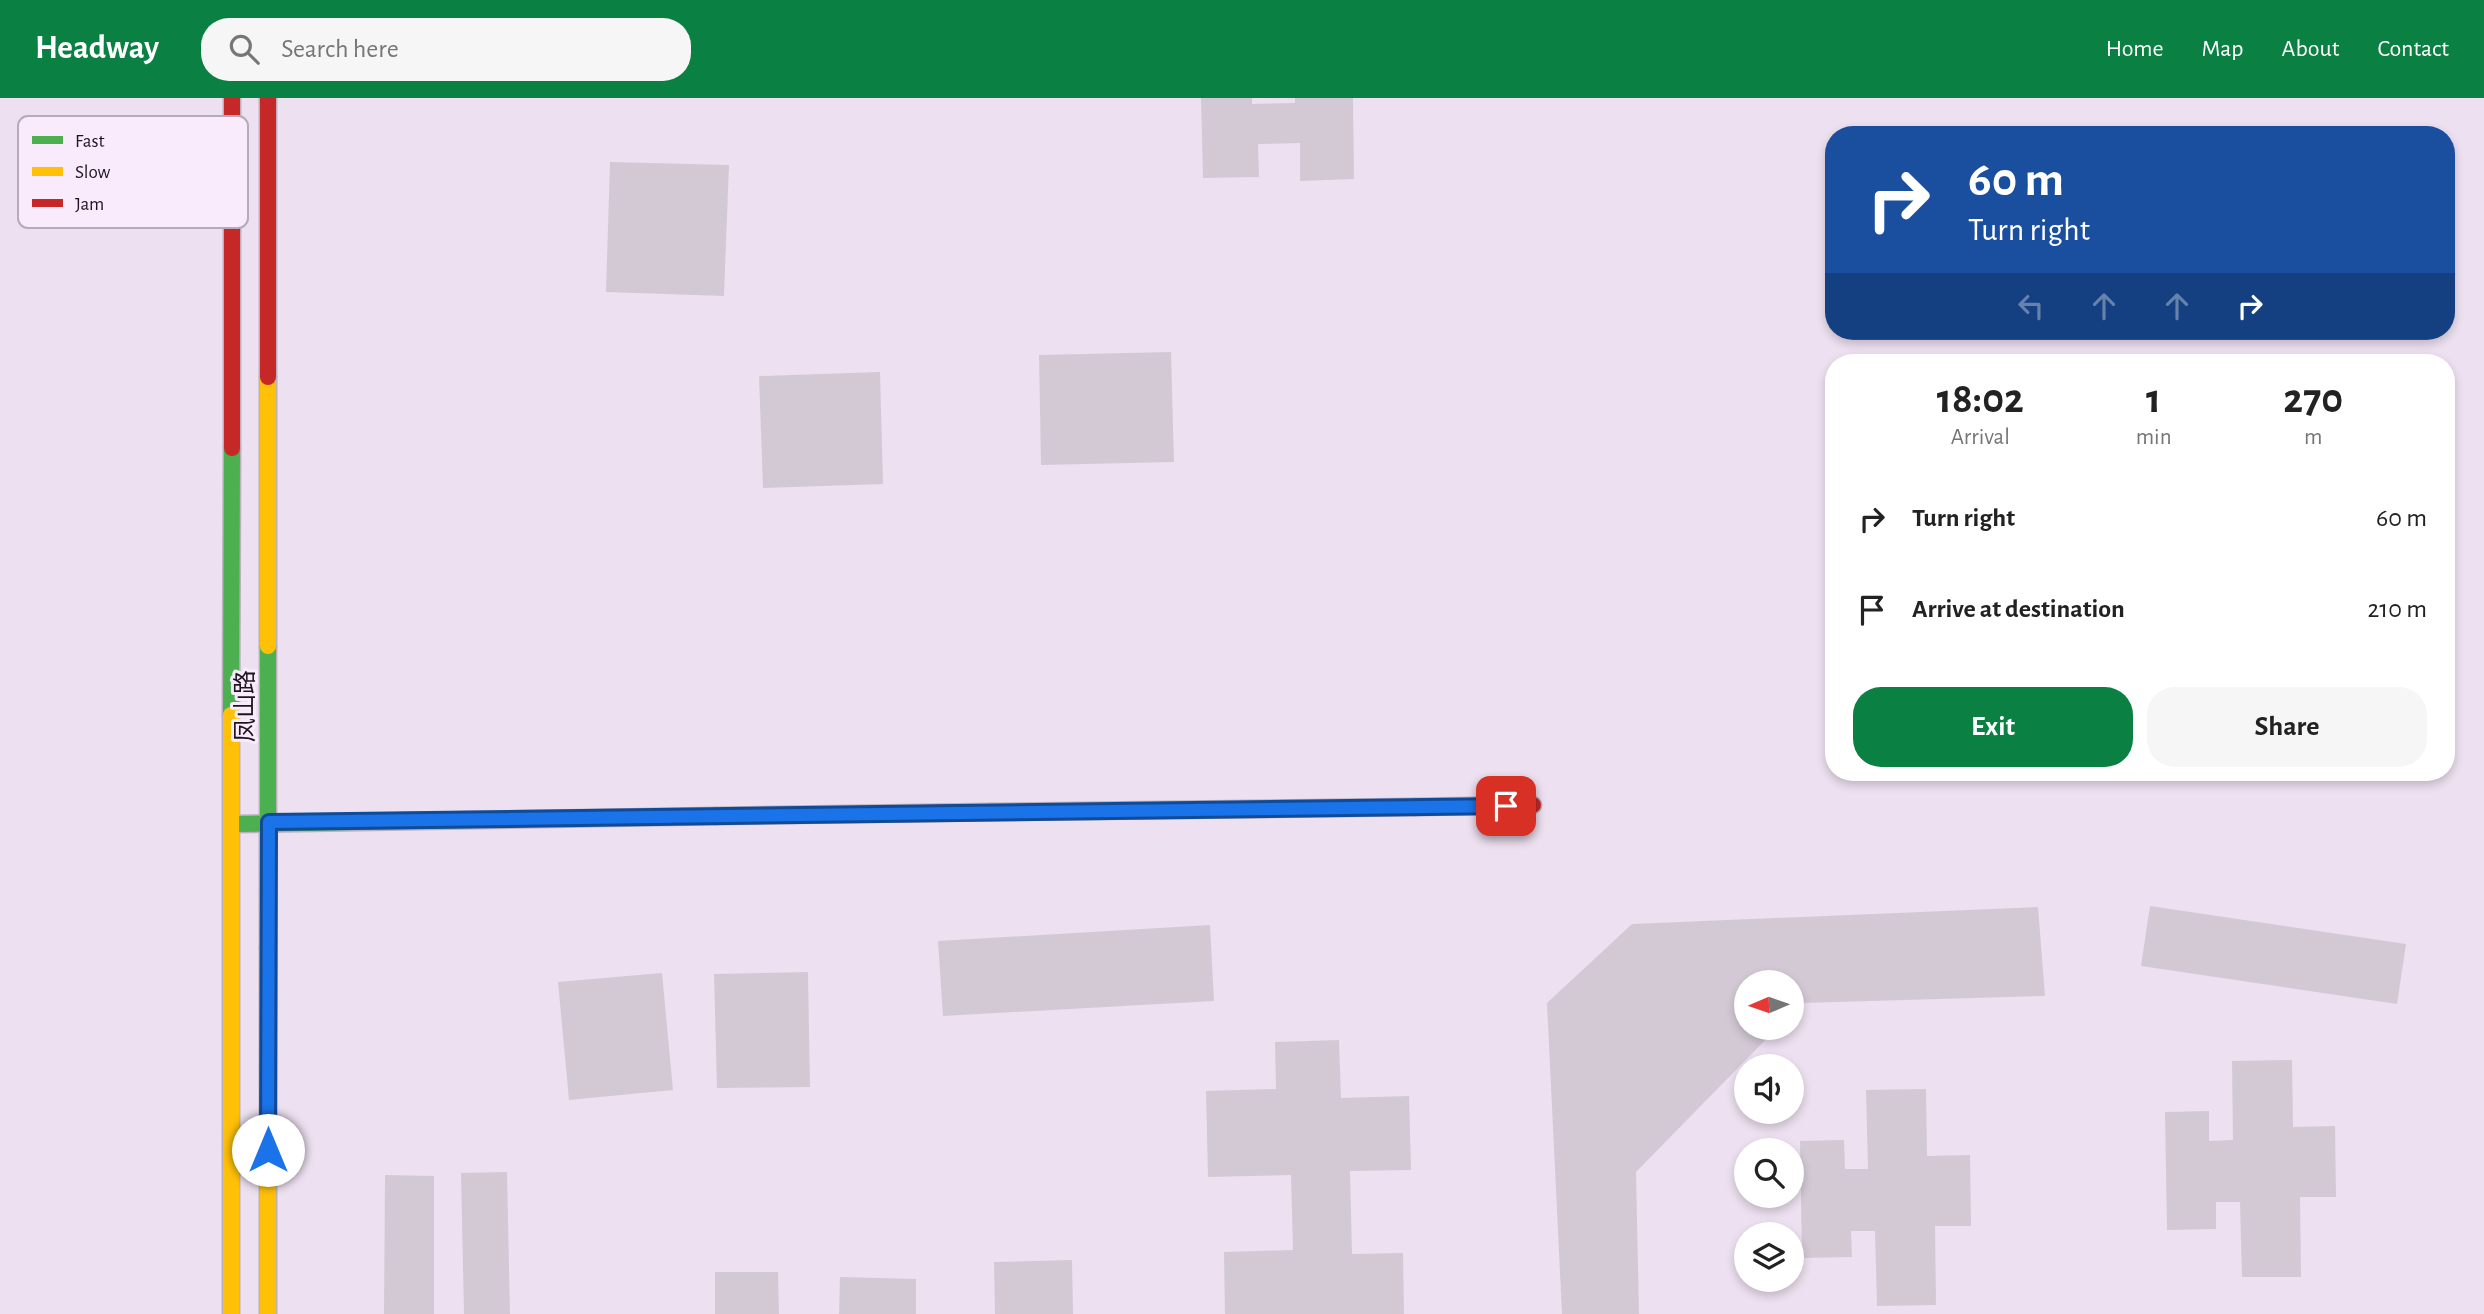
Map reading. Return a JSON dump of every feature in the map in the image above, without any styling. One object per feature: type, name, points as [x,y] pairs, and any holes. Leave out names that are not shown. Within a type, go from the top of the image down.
[{"type":"main road","name":"凤山路","points":[[232,98],[232,116]]},
{"type":"main road","name":"凤山路","points":[[268,98],[268,1314]]},
{"type":"main road","name":"凤山路","points":[[231,1314],[232,228]]},
{"type":"main road","points":[[232,824],[1533,805]]},
{"type":"building","points":[[1201,98],[1252,98],[1252,104],[1295,103],[1295,98],[1353,98],[1354,179],[1300,181],[1300,143],[1258,144],[1259,177],[1203,178]]},
{"type":"building","points":[[610,162],[729,165],[724,296],[606,292]]},
{"type":"building","points":[[1171,352],[1174,462],[1041,465],[1039,355]]},
{"type":"building","points":[[880,372],[883,484],[763,488],[759,376]]},
{"type":"building","points":[[2150,906],[2406,944],[2397,1004],[2141,966]]},
{"type":"building","points":[[2038,907],[2045,996],[1804,1003],[1804,970],[1734,970],[1734,1040],[1765,1040],[1752,1054],[1734,1054],[1734,1072],[1636,1172],[1639,1314],[1562,1314],[1547,1003],[1632,924]]},
{"type":"building","points":[[1210,925],[1214,1001],[943,1016],[938,941]]},
{"type":"building","points":[[808,972],[810,1087],[717,1088],[714,974]]},
{"type":"building","points":[[662,973],[673,1090],[569,1100],[558,982]]},
{"type":"building","points":[[1339,1040],[1341,1098],[1409,1096],[1411,1170],[1350,1171],[1352,1254],[1403,1253],[1404,1314],[1225,1314],[1224,1252],[1293,1250],[1291,1175],[1208,1177],[1206,1091],[1276,1089],[1275,1042]]},
{"type":"building","points":[[2292,1060],[2293,1127],[2335,1126],[2336,1197],[2300,1197],[2301,1277],[2242,1277],[2240,1202],[2216,1202],[2216,1229],[2167,1230],[2165,1112],[2209,1111],[2209,1141],[2233,1140],[2232,1061]]},
{"type":"building","points":[[1926,1089],[1927,1156],[1970,1155],[1971,1226],[1935,1226],[1936,1305],[1877,1306],[1875,1231],[1851,1231],[1852,1257],[1804,1258],[1801,1208],[1804,1208],[1804,1141],[1844,1140],[1845,1169],[1868,1169],[1866,1090]]},
{"type":"building","points":[[507,1172],[510,1314],[464,1314],[461,1173]]},
{"type":"building","points":[[385,1175],[434,1176],[434,1314],[384,1314]]},
{"type":"building","points":[[1072,1260],[1073,1314],[995,1314],[994,1262]]},
{"type":"building","points":[[715,1272],[778,1272],[779,1314],[715,1314]]},
{"type":"building","points":[[840,1277],[916,1279],[916,1314],[839,1314]]},
{"type":"traffic: fast","points":[[231,715],[232,448]]},
{"type":"traffic: fast","points":[[268,646],[268,948]]},
{"type":"traffic: fast","points":[[234,824],[716,816]]},
{"type":"traffic: slow","points":[[268,377],[268,646]]},
{"type":"traffic: slow","points":[[231,715],[231,1314]]},
{"type":"traffic: slow","points":[[991,812],[1415,807]]},
{"type":"traffic: slow","points":[[268,948],[268,1314]]},
{"type":"traffic: jam","points":[[232,98],[232,116]]},
{"type":"traffic: jam","points":[[268,98],[268,377]]},
{"type":"traffic: jam","points":[[232,228],[232,448]]},
{"type":"traffic: jam","points":[[1415,807],[1533,805]]},
{"type":"traffic: jam","points":[[716,816],[991,812]]},
{"type":"route","points":[[268,1150],[269,822],[1506,806]]}]
